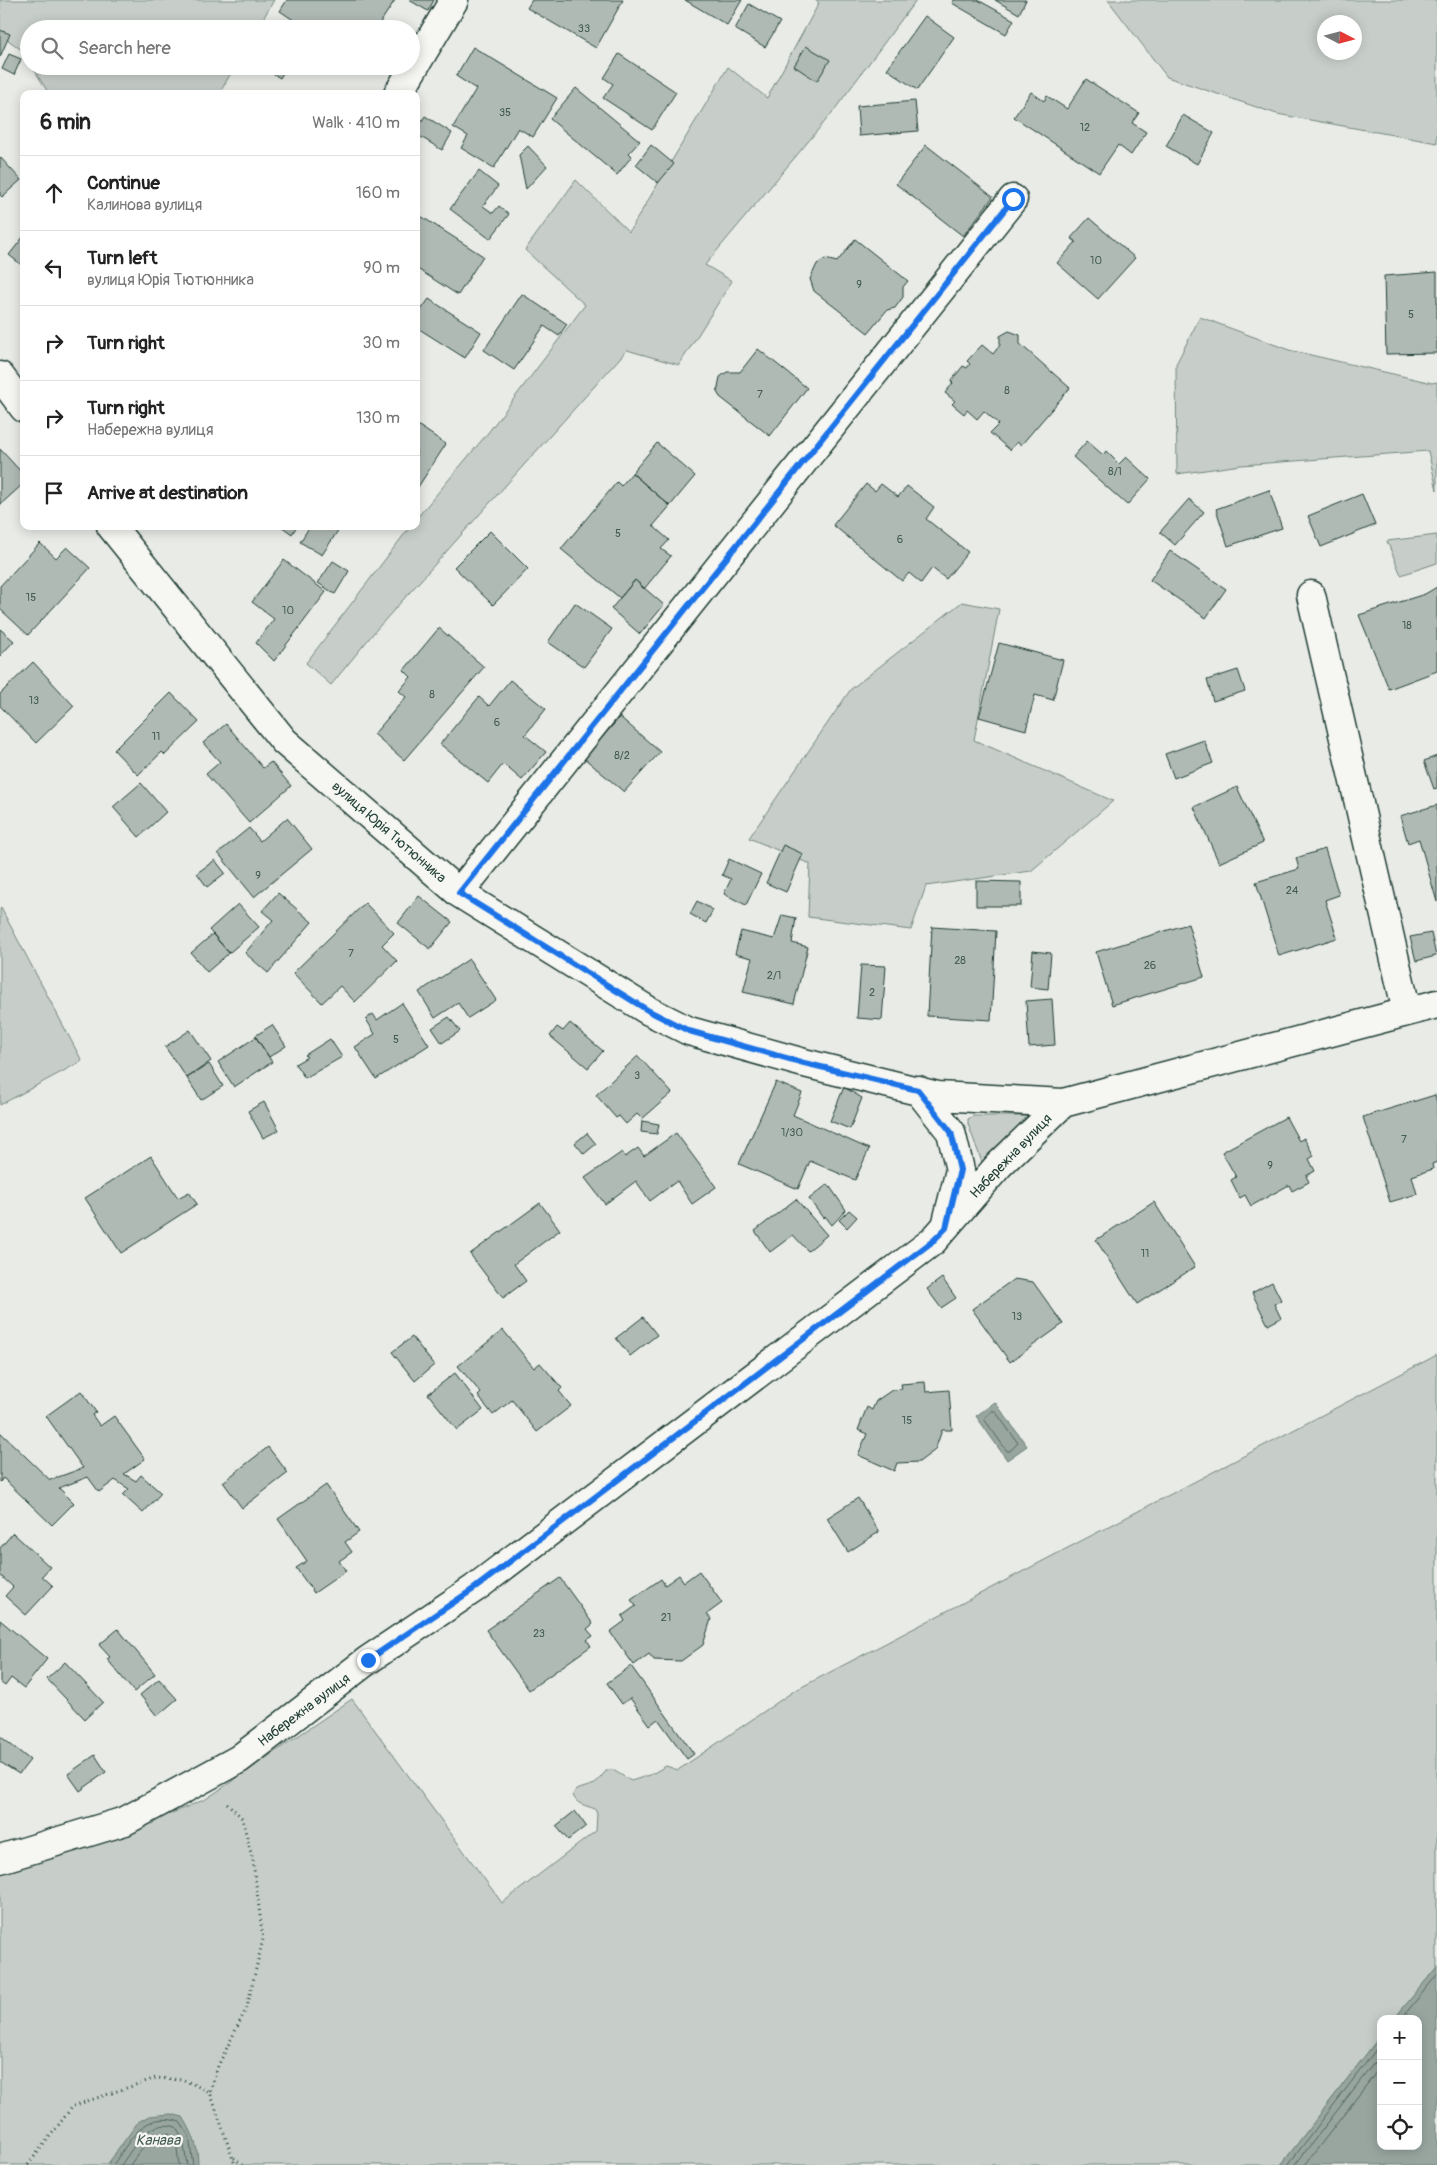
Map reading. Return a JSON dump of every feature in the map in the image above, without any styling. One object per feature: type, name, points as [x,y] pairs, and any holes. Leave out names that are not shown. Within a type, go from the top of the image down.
[{"type":"street","points":[[420,57],[454,0]]},
{"type":"street","points":[[400,90],[409,75]]},
{"type":"street","points":[[459,893],[1013,199]]},
{"type":"street","points":[[0,376],[20,403]]},
{"type":"street","name":"вулиця Юрія Тютюнника","points":[[124,533],[284,741],[459,893],[649,1011],[689,1031],[804,1063],[938,1096],[1063,1103]]},
{"type":"street","points":[[1311,595],[1407,1012]]},
{"type":"street","name":"Набережна вулиця","points":[[0,1858],[125,1820],[239,1759],[368,1660],[475,1588],[933,1241],[999,1165],[1063,1103],[1437,1004]]},
{"type":"street","points":[[918,1090],[951,1132],[960,1170],[946,1228]]},
{"type":"path","points":[[188,1786],[207,1791],[229,1804],[242,1818],[254,1861],[263,1939],[247,2007],[218,2066],[210,2092],[235,2165]]},
{"type":"path","points":[[28,2165],[74,2106],[156,2078],[184,2080],[210,2092]]},
{"type":"path","points":[[234,2158],[242,2165]]},
{"type":"shaded area","points":[[0,0],[274,0],[262,20],[20,20],[20,49],[0,34]]},
{"type":"shaded area","points":[[815,0],[916,0],[832,113],[705,265],[732,281],[679,365],[627,350],[376,630],[331,685],[306,663],[408,530],[420,530],[420,514],[487,434],[585,305],[525,250],[576,180],[629,232],[728,67],[767,98],[819,3]]},
{"type":"shaded area","points":[[1108,0],[1437,0],[1437,143],[1277,114],[1167,77]]},
{"type":"shaded area","points":[[37,75],[230,75],[221,90],[47,90]]},
{"type":"shaded area","points":[[1200,317],[1289,350],[1432,383],[1437,382],[1437,490],[1428,451],[1241,465],[1177,474],[1176,364]]},
{"type":"shaded area","points":[[1437,535],[1437,563],[1401,575],[1387,541]]},
{"type":"shaded area","points":[[962,602],[999,609],[974,740],[1113,801],[1031,871],[926,886],[911,930],[808,917],[810,864],[749,838],[851,689]]},
{"type":"shaded area","points":[[0,909],[82,1061],[0,1105]]},
{"type":"shaded area","points":[[973,1116],[1029,1116],[1034,1119],[983,1165],[968,1124],[968,1119]]},
{"type":"shaded area","points":[[1437,1355],[1437,1967],[1397,2015],[1377,2015],[1377,2040],[1281,2165],[0,2165],[0,1874],[160,1818],[206,1799],[352,1699],[502,1903],[596,1831],[597,1814],[595,1809],[578,1803],[573,1794],[576,1790],[595,1784],[606,1771],[613,1770],[631,1781],[650,1775],[666,1766],[678,1770],[794,1691]]},
{"type":"water","points":[[995,1402],[1027,1446],[1007,1460],[976,1416]]},
{"type":"water","points":[[1437,1967],[1437,2165],[1281,2165],[1377,2040],[1377,2150],[1422,2150],[1422,2015],[1397,2015]]},
{"type":"water","name":"Канава","points":[[171,2114],[183,2117],[190,2129],[196,2146],[198,2165],[107,2165],[138,2122],[149,2116]]},
{"type":"building","points":[[287,0],[395,0],[382,20],[294,20],[280,11]]},
{"type":"building","points":[[409,0],[434,0],[428,11]]},
{"type":"building","points":[[532,0],[623,0],[596,48],[527,8]]},
{"type":"building","points":[[685,0],[742,0],[727,25]]},
{"type":"building","points":[[954,0],[978,0],[1014,20],[1006,34],[952,3]]},
{"type":"building","points":[[995,0],[1026,0],[1019,14]]},
{"type":"building","points":[[749,4],[780,22],[765,47],[735,29]]},
{"type":"building","points":[[925,16],[954,37],[917,90],[887,69]]},
{"type":"building","points":[[0,30],[10,34],[0,57]]},
{"type":"building","points":[[806,46],[830,60],[817,81],[794,66]]},
{"type":"building","points":[[473,47],[557,98],[533,137],[518,128],[494,168],[461,148],[468,136],[453,127],[476,89],[456,76]]},
{"type":"building","points":[[9,54],[20,59],[14,75],[2,69]]},
{"type":"building","points":[[619,54],[676,92],[652,130],[603,98],[613,84],[604,78]]},
{"type":"building","points":[[1086,79],[1139,113],[1132,123],[1146,132],[1131,155],[1118,145],[1099,173],[1014,117],[1031,92],[1044,101],[1047,96],[1067,109]]},
{"type":"building","points":[[576,88],[640,141],[629,153],[632,156],[617,175],[550,119]]},
{"type":"building","points":[[915,101],[918,131],[859,136],[857,106]]},
{"type":"building","points":[[1183,115],[1214,133],[1197,164],[1166,146]]},
{"type":"building","points":[[425,116],[452,133],[442,150],[420,136],[420,124]]},
{"type":"building","points":[[651,145],[674,164],[658,183],[636,165]]},
{"type":"building","points":[[926,145],[993,197],[963,236],[896,184]]},
{"type":"building","points":[[528,146],[547,166],[526,189],[519,155]]},
{"type":"building","points":[[0,157],[20,181],[2,197],[0,195]]},
{"type":"building","points":[[479,171],[498,186],[483,206],[493,213],[499,206],[509,214],[490,239],[450,209]]},
{"type":"building","points":[[420,216],[483,256],[458,295],[420,271]]},
{"type":"building","points":[[1089,218],[1135,258],[1098,299],[1057,263],[1076,242],[1071,238]]},
{"type":"building","points":[[855,239],[908,281],[903,287],[903,297],[895,308],[887,310],[868,333],[814,291],[810,279],[817,264],[825,259],[837,262]]},
{"type":"building","points":[[20,241],[20,264],[9,255]]},
{"type":"building","points":[[1437,272],[1437,353],[1386,354],[1384,276]]},
{"type":"building","points":[[522,294],[567,324],[559,336],[544,326],[514,370],[484,350]]},
{"type":"building","points":[[429,299],[481,332],[465,358],[420,330],[420,311]]},
{"type":"building","points":[[1009,331],[1020,335],[1020,344],[1070,388],[1021,445],[1017,442],[1010,450],[990,433],[999,424],[984,411],[977,419],[967,410],[964,414],[952,404],[955,401],[945,393],[953,383],[951,381],[963,366],[967,368],[970,364],[967,361],[982,345],[993,354],[1000,345],[1000,336]]},
{"type":"building","points":[[758,349],[807,388],[770,436],[720,397],[717,392],[720,377],[727,372],[740,372]]},
{"type":"building","points":[[420,427],[446,444],[420,484]]},
{"type":"building","points":[[1087,441],[1103,455],[1106,451],[1119,464],[1126,457],[1150,479],[1127,505],[1073,457]]},
{"type":"building","points":[[657,443],[695,476],[670,506],[632,473]]},
{"type":"building","points":[[0,449],[20,471],[20,487],[0,505]]},
{"type":"building","points":[[632,473],[670,506],[653,526],[669,540],[661,549],[671,556],[644,589],[635,580],[620,598],[561,549],[617,482],[621,486]]},
{"type":"building","points":[[866,484],[875,491],[881,484],[898,497],[907,486],[934,507],[926,519],[968,552],[946,579],[932,568],[921,583],[909,573],[902,581],[833,525]]},
{"type":"building","points":[[1269,490],[1282,528],[1228,546],[1216,509]]},
{"type":"building","points":[[1362,494],[1375,525],[1321,547],[1308,516]]},
{"type":"building","points":[[1189,499],[1204,512],[1175,545],[1160,532]]},
{"type":"building","points":[[286,530],[294,530],[292,534]]},
{"type":"building","points":[[308,530],[338,530],[322,555],[300,542]]},
{"type":"building","points":[[490,531],[528,569],[493,605],[454,567]]},
{"type":"building","points":[[40,543],[56,558],[67,547],[90,568],[28,635],[0,609],[0,586]]},
{"type":"building","points":[[1170,551],[1226,589],[1206,618],[1150,580]]},
{"type":"building","points":[[284,560],[326,592],[274,661],[256,643],[274,619],[252,602]]},
{"type":"building","points":[[333,561],[349,571],[335,594],[318,583]]},
{"type":"building","points":[[635,580],[664,605],[640,634],[611,609]]},
{"type":"building","points":[[1437,587],[1437,671],[1389,689],[1359,615],[1425,594]]},
{"type":"building","points":[[575,603],[612,629],[584,667],[548,642]]},
{"type":"building","points":[[439,628],[484,667],[404,760],[374,734],[406,697],[399,691],[411,677],[404,670]]},
{"type":"building","points":[[0,629],[14,641],[0,656]]},
{"type":"building","points":[[999,643],[1063,660],[1053,700],[1035,695],[1026,730],[979,717]]},
{"type":"building","points":[[33,662],[74,706],[36,743],[0,706],[0,694]]},
{"type":"building","points":[[1238,670],[1245,691],[1213,701],[1207,680]]},
{"type":"building","points":[[510,680],[546,709],[525,735],[546,752],[522,780],[503,764],[488,783],[440,744],[479,697],[489,706]]},
{"type":"building","points":[[171,693],[199,722],[165,755],[162,752],[138,775],[114,750]]},
{"type":"building","points":[[620,717],[660,752],[624,792],[584,758]]},
{"type":"building","points":[[226,724],[263,768],[271,762],[291,786],[249,823],[206,774],[220,762],[203,743]]},
{"type":"building","points":[[1204,740],[1213,763],[1174,778],[1165,754]]},
{"type":"building","points":[[1437,756],[1437,788],[1434,789],[1424,761]]},
{"type":"building","points":[[141,783],[166,812],[139,837],[113,807]]},
{"type":"building","points":[[1237,787],[1263,843],[1219,863],[1194,807]]},
{"type":"building","points":[[1437,805],[1437,902],[1419,839],[1408,843],[1400,816]]},
{"type":"building","points":[[287,818],[312,849],[254,897],[218,853],[249,828],[260,841]]},
{"type":"building","points":[[783,845],[803,854],[786,892],[766,883]]},
{"type":"building","points":[[1325,849],[1339,895],[1325,900],[1337,938],[1279,956],[1256,882],[1299,869],[1296,858]]},
{"type":"building","points":[[729,859],[761,874],[746,905],[724,894],[731,879],[722,875]]},
{"type":"building","points":[[215,860],[225,873],[207,887],[197,873]]},
{"type":"building","points":[[976,881],[1021,882],[1021,906],[976,906]]},
{"type":"building","points":[[278,893],[312,922],[268,973],[245,953],[273,920],[262,911]]},
{"type":"building","points":[[419,896],[452,922],[430,949],[398,923]]},
{"type":"building","points":[[697,901],[713,910],[706,923],[690,914]]},
{"type":"building","points":[[365,903],[394,933],[382,945],[397,961],[355,1002],[340,986],[322,1003],[293,973]]},
{"type":"building","points":[[238,904],[259,927],[229,953],[209,930]]},
{"type":"building","points":[[782,915],[796,918],[792,943],[808,947],[794,1004],[743,992],[752,958],[735,954],[741,931],[774,939]]},
{"type":"building","points":[[1188,924],[1204,977],[1112,1005],[1096,952]]},
{"type":"building","points":[[932,927],[996,931],[991,1020],[927,1016]]},
{"type":"building","points":[[1431,933],[1436,956],[1416,961],[1410,937]]},
{"type":"building","points":[[213,934],[229,953],[207,972],[191,953]]},
{"type":"building","points":[[1033,951],[1051,953],[1048,989],[1030,987]]},
{"type":"building","points":[[469,959],[496,1000],[468,1018],[458,1003],[435,1018],[419,992]]},
{"type":"building","points":[[861,965],[886,966],[882,1020],[857,1018]]},
{"type":"building","points":[[1052,999],[1055,1045],[1029,1047],[1026,1001]]},
{"type":"building","points":[[402,1003],[429,1045],[376,1079],[355,1047],[375,1034],[366,1019],[373,1014],[377,1020]]},
{"type":"building","points":[[449,1017],[460,1031],[442,1043],[432,1028]]},
{"type":"building","points":[[570,1023],[603,1051],[588,1068],[550,1036],[557,1027],[563,1031]]},
{"type":"building","points":[[272,1025],[286,1046],[269,1057],[255,1036]]},
{"type":"building","points":[[190,1030],[211,1061],[187,1078],[165,1047]]},
{"type":"building","points":[[256,1037],[272,1062],[234,1087],[218,1062]]},
{"type":"building","points":[[330,1039],[342,1057],[305,1078],[295,1064],[307,1057],[305,1055]]},
{"type":"building","points":[[638,1056],[672,1093],[642,1119],[637,1114],[626,1124],[619,1116],[616,1118],[596,1095]]},
{"type":"building","points":[[209,1064],[223,1086],[201,1100],[187,1078]]},
{"type":"building","points":[[776,1082],[802,1093],[793,1115],[869,1149],[855,1180],[810,1161],[798,1189],[739,1164]]},
{"type":"building","points":[[844,1087],[862,1098],[850,1129],[830,1121]]},
{"type":"building","points":[[1435,1095],[1437,1103],[1437,1162],[1432,1164],[1433,1169],[1412,1176],[1417,1194],[1390,1202],[1363,1117]]},
{"type":"building","points":[[264,1102],[279,1130],[263,1138],[248,1111]]},
{"type":"building","points":[[1286,1117],[1299,1141],[1304,1138],[1314,1156],[1309,1159],[1315,1171],[1306,1176],[1309,1182],[1292,1191],[1289,1185],[1251,1206],[1245,1195],[1240,1198],[1231,1180],[1236,1177],[1222,1152]]},
{"type":"building","points":[[642,1121],[659,1124],[657,1134],[641,1132]]},
{"type":"building","points":[[587,1133],[596,1144],[584,1154],[575,1143]]},
{"type":"building","points":[[676,1133],[716,1187],[692,1204],[677,1181],[650,1201],[636,1181],[605,1204],[585,1178],[622,1152],[625,1157],[638,1148],[644,1156]]},
{"type":"building","points":[[151,1156],[178,1198],[189,1192],[197,1204],[121,1253],[85,1198]]},
{"type":"building","points":[[828,1184],[846,1210],[832,1225],[825,1216],[823,1218],[809,1199]]},
{"type":"building","points":[[796,1199],[827,1235],[808,1251],[793,1235],[770,1252],[755,1231]]},
{"type":"building","points":[[1154,1202],[1195,1267],[1137,1304],[1096,1240]]},
{"type":"building","points":[[540,1203],[560,1230],[514,1264],[526,1281],[503,1298],[470,1254]]},
{"type":"building","points":[[849,1210],[857,1217],[847,1228],[839,1220]]},
{"type":"building","points":[[942,1278],[956,1298],[941,1308],[927,1289]]},
{"type":"building","points":[[1014,1279],[1033,1282],[1063,1324],[1010,1362],[972,1309]]},
{"type":"building","points":[[1272,1282],[1281,1300],[1274,1304],[1281,1318],[1268,1325],[1252,1293]]},
{"type":"building","points":[[643,1317],[657,1335],[630,1356],[616,1338]]},
{"type":"building","points":[[503,1330],[534,1368],[540,1363],[562,1388],[559,1391],[571,1406],[537,1432],[512,1400],[493,1415],[478,1396],[481,1393],[458,1366]]},
{"type":"building","points":[[412,1337],[434,1365],[415,1381],[392,1352]]},
{"type":"building","points":[[455,1373],[483,1410],[457,1430],[428,1394]]},
{"type":"building","points":[[925,1382],[926,1392],[949,1390],[952,1430],[942,1430],[935,1450],[919,1462],[897,1463],[894,1471],[858,1455],[867,1434],[858,1430],[867,1407],[872,1410],[876,1401],[892,1390],[902,1389],[901,1384]]},
{"type":"building","points":[[81,1391],[96,1412],[92,1415],[100,1426],[114,1416],[145,1459],[124,1474],[136,1481],[141,1475],[161,1493],[143,1513],[123,1495],[129,1489],[115,1480],[99,1492],[88,1477],[59,1488],[74,1503],[52,1525],[3,1478],[0,1482],[0,1432],[50,1480],[83,1468],[46,1416]]},
{"type":"building","points":[[268,1447],[288,1473],[242,1508],[223,1482]]},
{"type":"building","points":[[326,1485],[359,1532],[345,1542],[352,1552],[339,1561],[346,1571],[314,1593],[296,1568],[307,1561],[278,1519]]},
{"type":"building","points":[[858,1498],[879,1532],[848,1552],[827,1518]]},
{"type":"building","points":[[13,1533],[50,1567],[42,1576],[53,1586],[26,1615],[5,1596],[13,1587],[0,1575],[0,1548]]},
{"type":"building","points":[[699,1571],[722,1603],[707,1614],[711,1619],[703,1645],[681,1661],[654,1660],[649,1654],[634,1665],[610,1632],[625,1621],[622,1616],[636,1606],[631,1600],[661,1579],[665,1585],[679,1575],[684,1582]]},
{"type":"building","points":[[560,1578],[593,1624],[587,1629],[593,1636],[587,1640],[591,1646],[529,1690],[486,1630]]},
{"type":"building","points":[[0,1620],[47,1659],[24,1688],[11,1678],[5,1686],[0,1682]]},
{"type":"building","points":[[118,1629],[155,1674],[134,1692],[107,1659],[110,1657],[99,1645]]},
{"type":"building","points":[[65,1662],[103,1702],[85,1719],[47,1679]]},
{"type":"building","points":[[631,1666],[694,1754],[687,1759],[658,1719],[650,1725],[630,1698],[622,1704],[607,1683]]},
{"type":"building","points":[[159,1679],[177,1699],[157,1716],[140,1695]]},
{"type":"building","points":[[0,1736],[30,1760],[19,1774],[0,1762]]},
{"type":"building","points":[[95,1755],[106,1772],[80,1791],[68,1774]]},
{"type":"building","points":[[575,1811],[586,1826],[568,1840],[556,1826]]},
{"type":"route","points":[[368,1660],[475,1588],[933,1241],[946,1228],[960,1170],[951,1132],[918,1090],[804,1063],[689,1031],[649,1011],[459,893],[1013,199]]}]
